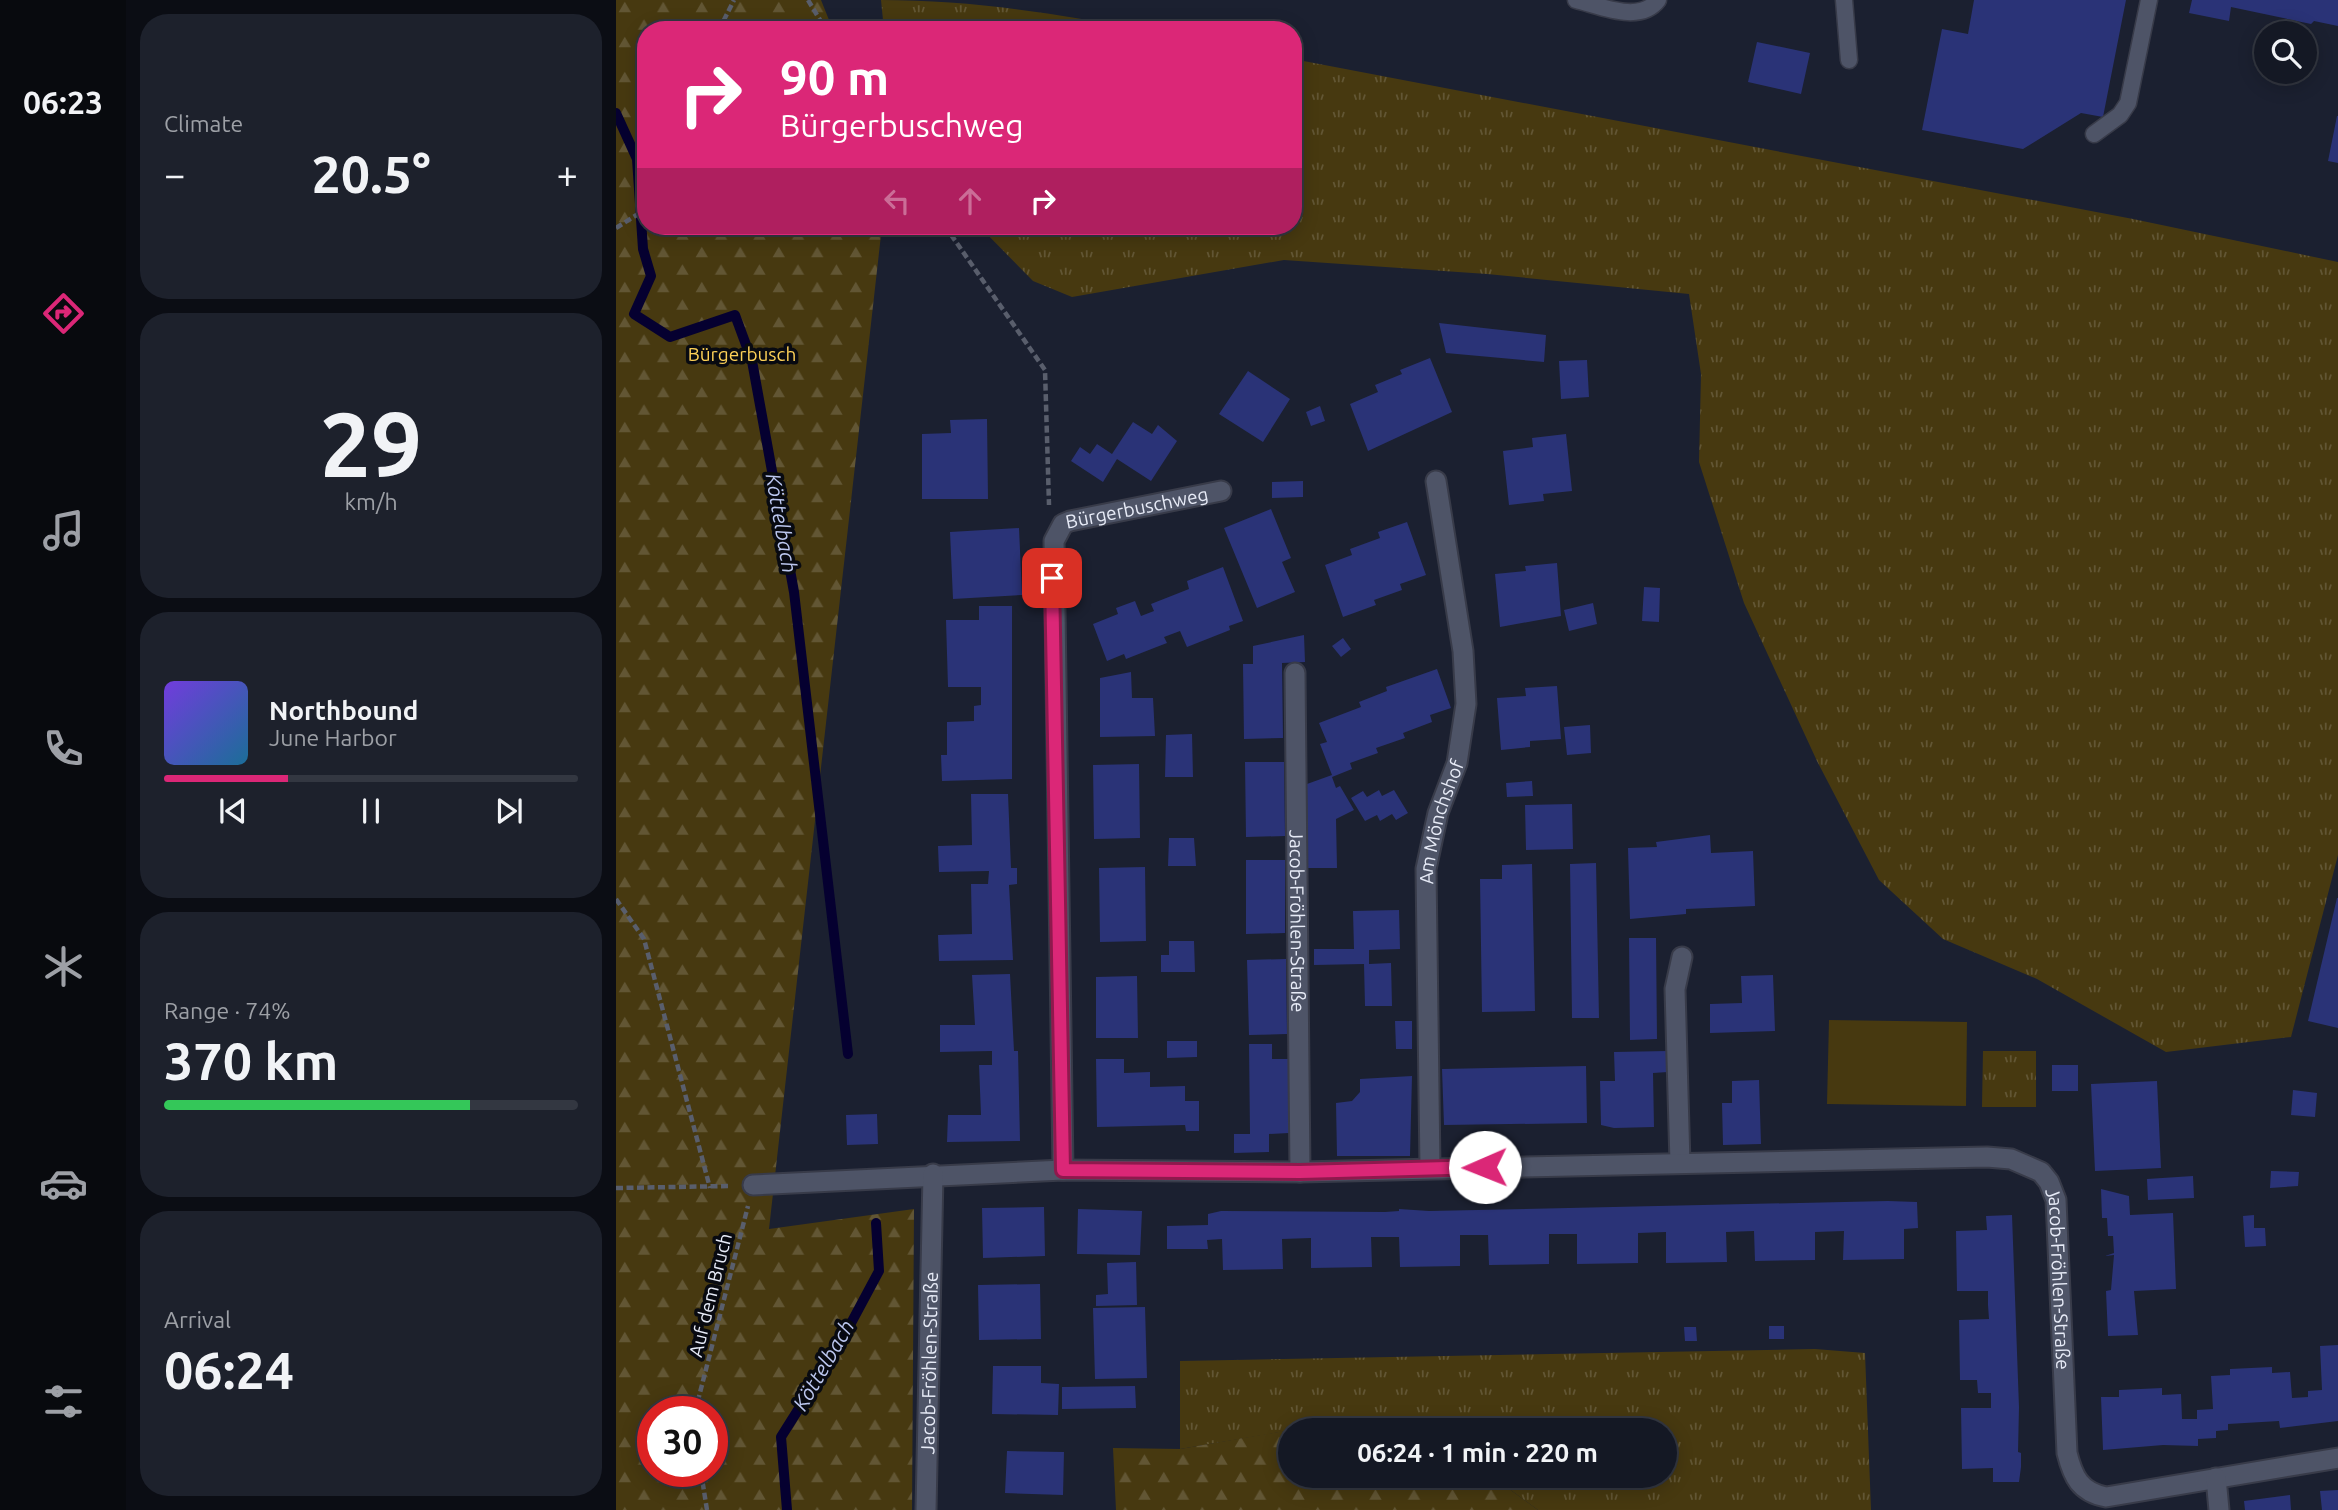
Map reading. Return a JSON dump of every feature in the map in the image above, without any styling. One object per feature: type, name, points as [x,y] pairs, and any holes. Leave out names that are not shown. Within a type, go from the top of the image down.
[{"type":"street","name":"Am Mönchshof","points":[[1430,1168],[1426,869],[1438,813],[1457,763],[1466,704],[1464,651],[1436,481]]},
{"type":"street","name":"Bürgerbuschweg","points":[[1063,1170],[1052,551],[1057,533],[1070,521],[1221,491]]},
{"type":"street","name":"Jacob-Fröhlen-Straße","points":[[1295,673],[1300,1172]]},
{"type":"street","points":[[1680,1163],[1675,989],[1682,957]]},
{"type":"street","name":"Jacob-Fröhlen-Straße","points":[[753,1185],[933,1174],[1063,1170],[1300,1172],[1987,1157],[2011,1159],[2034,1168],[2049,1182],[2056,1200],[2067,1453],[2073,1476],[2083,1489],[2106,1497],[2338,1458]]},
{"type":"street","name":"Jacob-Fröhlen-Straße","points":[[926,1510],[933,1174]]},
{"type":"street","points":[[2216,1478],[2219,1510]]},
{"type":"lane","points":[[1576,0],[1637,14],[1653,6],[1658,0]]},
{"type":"lane","points":[[1844,0],[1849,60]]},
{"type":"lane","points":[[2094,134],[2120,115],[2128,103],[2149,0]]},
{"type":"path","points":[[724,21],[734,0]]},
{"type":"path","points":[[808,0],[821,21]]},
{"type":"path","points":[[616,228],[637,215]]},
{"type":"path","name":"Bürgerbuschweg","points":[[951,235],[1045,370],[1049,513],[1057,533]]},
{"type":"path","points":[[616,899],[644,939],[710,1188]]},
{"type":"path","points":[[616,1188],[753,1185]]},
{"type":"path","name":"Auf dem Bruch","points":[[699,1396],[753,1185]]},
{"type":"path","points":[[703,1487],[707,1510]]},
{"type":"green space","name":"Bürgerbusch","points":[[616,0],[821,0],[829,21],[637,21],[637,235],[881,235],[769,1229],[914,1209],[912,1510],[616,1510]]},
{"type":"green space","points":[[881,0],[947,2],[1092,21],[883,21]]},
{"type":"green space","points":[[1302,61],[2133,219],[2338,262],[2338,855],[2291,1037],[2166,1052],[2037,979],[1943,939],[1879,880],[1817,761],[1744,603],[1699,462],[1701,374],[1689,294],[1487,274],[1284,260],[1072,297],[1033,281],[988,235],[1302,235]]},
{"type":"green space","points":[[1829,1020],[1967,1022],[1966,1106],[1827,1104]]},
{"type":"green space","points":[[1983,1051],[2036,1051],[2036,1107],[1982,1107]]},
{"type":"green space","points":[[1815,1349],[1865,1353],[1871,1510],[1538,1510],[1508,1488],[1677,1488],[1677,1418],[1278,1418],[1278,1432],[1180,1449],[1180,1361]]},
{"type":"green space","points":[[1278,1432],[1278,1488],[1508,1488],[1538,1510],[1116,1510],[1113,1448],[1180,1449]]},
{"type":"building","points":[[1974,0],[2126,0],[2103,117],[2081,113],[2023,149],[1922,130],[1942,29],[1968,34]]},
{"type":"building","points":[[2192,0],[2338,0],[2338,26],[2317,21],[2297,21],[2231,7],[2229,21],[2189,13]]},
{"type":"building","points":[[1757,42],[1810,53],[1801,94],[1748,82]]},
{"type":"building","points":[[2338,116],[2338,163],[2328,161]]},
{"type":"building","points":[[1439,323],[1546,335],[1544,362],[1446,353]]},
{"type":"building","points":[[1430,358],[1452,412],[1368,451],[1350,404],[1378,392],[1375,385],[1402,374],[1400,370]]},
{"type":"building","points":[[1587,360],[1589,397],[1561,399],[1559,361]]},
{"type":"building","points":[[1248,371],[1290,399],[1263,442],[1219,414]]},
{"type":"building","points":[[1320,406],[1325,421],[1311,426],[1306,412]]},
{"type":"building","points":[[987,419],[988,499],[922,499],[922,434],[951,433],[950,420]]},
{"type":"building","points":[[1133,422],[1152,434],[1158,425],[1177,441],[1151,481],[1117,459],[1103,482],[1071,461],[1080,447],[1090,454],[1097,444],[1112,454]]},
{"type":"building","points":[[1566,434],[1572,491],[1543,494],[1544,501],[1509,505],[1503,451],[1533,447],[1532,438]]},
{"type":"building","points":[[1303,481],[1303,497],[1272,498],[1272,482]]},
{"type":"building","points":[[1271,509],[1291,558],[1282,562],[1295,592],[1257,608],[1224,528]]},
{"type":"building","points":[[1407,522],[1426,575],[1400,584],[1402,590],[1374,600],[1376,605],[1343,617],[1325,565],[1352,555],[1350,549],[1380,538],[1378,532]]},
{"type":"building","points":[[1019,528],[1022,595],[953,599],[950,532]]},
{"type":"building","points":[[1557,563],[1561,616],[1500,627],[1495,574],[1526,571],[1525,566]]},
{"type":"building","points":[[1223,567],[1243,621],[1229,626],[1230,630],[1187,647],[1180,631],[1164,637],[1167,643],[1126,659],[1124,654],[1107,661],[1093,624],[1118,614],[1116,608],[1135,601],[1141,616],[1154,611],[1151,604],[1189,589],[1187,581]]},
{"type":"building","points":[[1644,587],[1660,588],[1659,622],[1642,621]]},
{"type":"building","points":[[1593,603],[1597,624],[1569,631],[1564,610]]},
{"type":"building","points":[[979,606],[1012,606],[1012,779],[942,781],[941,755],[947,755],[947,722],[974,721],[974,706],[981,705],[981,687],[948,687],[946,620],[979,620]]},
{"type":"building","points":[[1304,635],[1305,662],[1282,663],[1283,738],[1244,739],[1243,664],[1253,664],[1253,646]]},
{"type":"building","points":[[1343,638],[1351,649],[1341,657],[1332,646]]},
{"type":"building","points":[[1437,669],[1451,708],[1430,715],[1432,722],[1403,733],[1405,738],[1376,748],[1378,753],[1350,763],[1352,769],[1332,777],[1336,788],[1340,786],[1354,810],[1336,819],[1337,868],[1308,868],[1307,784],[1332,775],[1320,744],[1327,742],[1319,723],[1361,707],[1359,702],[1387,691],[1386,687]]},
{"type":"building","points":[[1131,672],[1132,698],[1153,698],[1155,736],[1100,737],[1100,678]]},
{"type":"building","points":[[1557,686],[1561,739],[1530,741],[1530,747],[1501,750],[1497,698],[1526,696],[1525,688]]},
{"type":"building","points":[[1590,725],[1591,753],[1567,755],[1564,727]]},
{"type":"building","points":[[1192,734],[1193,777],[1165,777],[1166,735]]},
{"type":"building","points":[[1245,762],[1284,762],[1285,836],[1246,837]]},
{"type":"building","points":[[1139,764],[1140,838],[1094,839],[1093,765]]},
{"type":"building","points":[[1532,781],[1533,796],[1507,797],[1506,783]]},
{"type":"building","points":[[1379,790],[1382,796],[1394,790],[1408,813],[1396,820],[1392,814],[1380,821],[1377,815],[1365,821],[1351,798],[1363,791],[1367,797]]},
{"type":"building","points":[[971,794],[1008,794],[1011,868],[1017,868],[1017,884],[1009,885],[1013,960],[939,961],[938,935],[972,934],[971,884],[988,884],[989,871],[939,872],[938,846],[972,845]]},
{"type":"building","points":[[1572,804],[1573,849],[1526,850],[1525,805]]},
{"type":"building","points":[[1710,835],[1711,853],[1753,851],[1755,906],[1686,909],[1686,914],[1630,919],[1628,848],[1657,847],[1656,842]]},
{"type":"building","points":[[1169,838],[1194,838],[1196,866],[1168,866]]},
{"type":"building","points":[[1246,860],[1285,860],[1285,933],[1246,934]]},
{"type":"building","points":[[1596,863],[1599,1018],[1572,1018],[1570,864]]},
{"type":"building","points":[[1532,864],[1535,1011],[1482,1012],[1480,879],[1502,879],[1502,865]]},
{"type":"building","points":[[1145,867],[1146,941],[1100,942],[1099,868]]},
{"type":"building","points":[[2338,898],[2338,1028],[2308,1021]]},
{"type":"building","points":[[1399,910],[1400,949],[1369,950],[1369,964],[1391,963],[1392,1006],[1365,1006],[1364,964],[1314,965],[1314,949],[1354,949],[1353,911]]},
{"type":"building","points":[[1629,938],[1656,938],[1657,1039],[1630,1040]]},
{"type":"building","points":[[1169,941],[1194,941],[1195,972],[1161,972],[1161,955],[1169,955]]},
{"type":"building","points":[[1286,959],[1287,1034],[1249,1035],[1247,960]]},
{"type":"building","points":[[1010,974],[1014,1051],[1018,1051],[1020,1141],[947,1142],[948,1115],[981,1115],[979,1065],[992,1065],[992,1051],[940,1052],[940,1025],[975,1025],[972,975]]},
{"type":"building","points":[[1773,975],[1775,1031],[1710,1033],[1710,1004],[1742,1003],[1741,976]]},
{"type":"building","points":[[1137,976],[1138,1038],[1096,1038],[1096,977]]},
{"type":"building","points":[[1395,1021],[1412,1021],[1412,1049],[1396,1049]]},
{"type":"building","points":[[1167,1041],[1197,1041],[1197,1057],[1167,1058]]},
{"type":"building","points":[[1249,1044],[1272,1044],[1272,1059],[1288,1059],[1289,1133],[1269,1134],[1269,1152],[1234,1153],[1234,1134],[1250,1134]]},
{"type":"building","points":[[1668,1051],[1668,1072],[1653,1073],[1654,1127],[1614,1128],[1601,1125],[1600,1081],[1615,1081],[1614,1052]]},
{"type":"building","points":[[1096,1059],[1124,1059],[1124,1073],[1150,1072],[1150,1087],[1185,1086],[1185,1101],[1199,1101],[1199,1131],[1186,1131],[1185,1125],[1097,1127]]},
{"type":"building","points":[[2052,1065],[2078,1065],[2078,1091],[2052,1091]]},
{"type":"building","points":[[1586,1066],[1587,1123],[1444,1125],[1442,1069]]},
{"type":"building","points":[[1412,1076],[1410,1156],[1337,1156],[1336,1103],[1352,1101],[1360,1092],[1360,1079]]},
{"type":"building","points":[[1759,1080],[1761,1144],[1723,1145],[1722,1103],[1732,1103],[1732,1081]]},
{"type":"building","points":[[2157,1081],[2161,1168],[2095,1171],[2091,1084]]},
{"type":"building","points":[[2293,1090],[2317,1093],[2315,1117],[2291,1115]]},
{"type":"building","points":[[877,1114],[878,1144],[847,1145],[846,1115]]},
{"type":"building","points":[[2271,1171],[2299,1172],[2298,1186],[2270,1188]]},
{"type":"building","points":[[2193,1176],[2194,1198],[2148,1200],[2147,1179]]},
{"type":"building","points":[[2101,1189],[2129,1196],[2130,1215],[2173,1213],[2176,1289],[2134,1291],[2138,1335],[2108,1336],[2106,1291],[2111,1290],[2114,1255],[2105,1256],[2114,1253],[2113,1236],[2108,1236],[2107,1218],[2102,1218]]},
{"type":"building","points":[[1917,1202],[1918,1228],[1904,1229],[1904,1259],[1843,1260],[1844,1231],[1815,1232],[1815,1260],[1755,1261],[1754,1231],[1726,1232],[1727,1262],[1666,1263],[1666,1232],[1638,1233],[1638,1263],[1577,1264],[1577,1234],[1549,1234],[1549,1264],[1489,1265],[1488,1235],[1460,1235],[1460,1266],[1400,1267],[1399,1237],[1371,1237],[1372,1267],[1311,1268],[1311,1238],[1282,1239],[1283,1269],[1223,1270],[1222,1239],[1207,1240],[1208,1249],[1167,1249],[1167,1226],[1208,1225],[1208,1214],[1221,1211],[1385,1212],[1399,1209],[1429,1211]]},
{"type":"building","points":[[1044,1207],[1045,1256],[983,1258],[982,1208]]},
{"type":"building","points":[[1078,1209],[1142,1211],[1140,1255],[1077,1254]]},
{"type":"building","points":[[2012,1215],[2019,1407],[2018,1452],[2021,1453],[2021,1467],[2019,1482],[1993,1482],[1993,1468],[1962,1469],[1961,1408],[1991,1408],[1991,1393],[1978,1393],[1977,1380],[1960,1380],[1959,1320],[1989,1319],[1988,1291],[1957,1291],[1956,1231],[1987,1230],[1986,1216]]},
{"type":"building","points":[[2254,1215],[2254,1228],[2265,1228],[2266,1246],[2245,1247],[2243,1216]]},
{"type":"building","points":[[1136,1262],[1137,1305],[1096,1306],[1096,1295],[1108,1294],[1107,1263]]},
{"type":"building","points":[[1040,1284],[1041,1339],[979,1340],[978,1285]]},
{"type":"building","points":[[1145,1307],[1147,1378],[1095,1379],[1093,1308]]},
{"type":"building","points":[[1769,1326],[1784,1326],[1784,1339],[1769,1339]]},
{"type":"building","points":[[1684,1327],[1696,1327],[1697,1341],[1685,1341]]},
{"type":"building","points":[[2338,1345],[2338,1421],[2280,1428],[2279,1421],[2228,1424],[2228,1430],[2216,1431],[2216,1438],[2198,1439],[2198,1446],[2163,1445],[2103,1450],[2101,1397],[2119,1397],[2119,1390],[2162,1388],[2162,1395],[2181,1394],[2182,1419],[2197,1419],[2197,1410],[2213,1409],[2211,1376],[2230,1375],[2230,1369],[2272,1367],[2272,1373],[2290,1372],[2292,1398],[2308,1397],[2308,1391],[2322,1390],[2320,1346]]},
{"type":"building","points":[[993,1366],[1041,1366],[1041,1383],[1059,1384],[1058,1415],[992,1414]]},
{"type":"building","points":[[1135,1386],[1136,1408],[1062,1409],[1062,1387]]},
{"type":"building","points":[[1007,1451],[1064,1452],[1063,1495],[1005,1493]]},
{"type":"building","points":[[2338,1490],[2338,1510],[2322,1510],[2320,1491]]},
{"type":"building","points":[[2290,1495],[2291,1510],[2245,1510],[2244,1501]]},
{"type":"waterway","name":"Köttelbach","points":[[616,113],[637,159]]},
{"type":"waterway","name":"Köttelbach","points":[[642,235],[651,276],[634,314],[670,337],[735,315],[752,361],[794,592],[848,1054]]},
{"type":"waterway","name":"Köttelbach","points":[[787,1510],[781,1437],[842,1340],[879,1271],[876,1223]]},
{"type":"route","points":[[1052,578],[1063,1170],[1300,1172],[1485,1167]]}]
